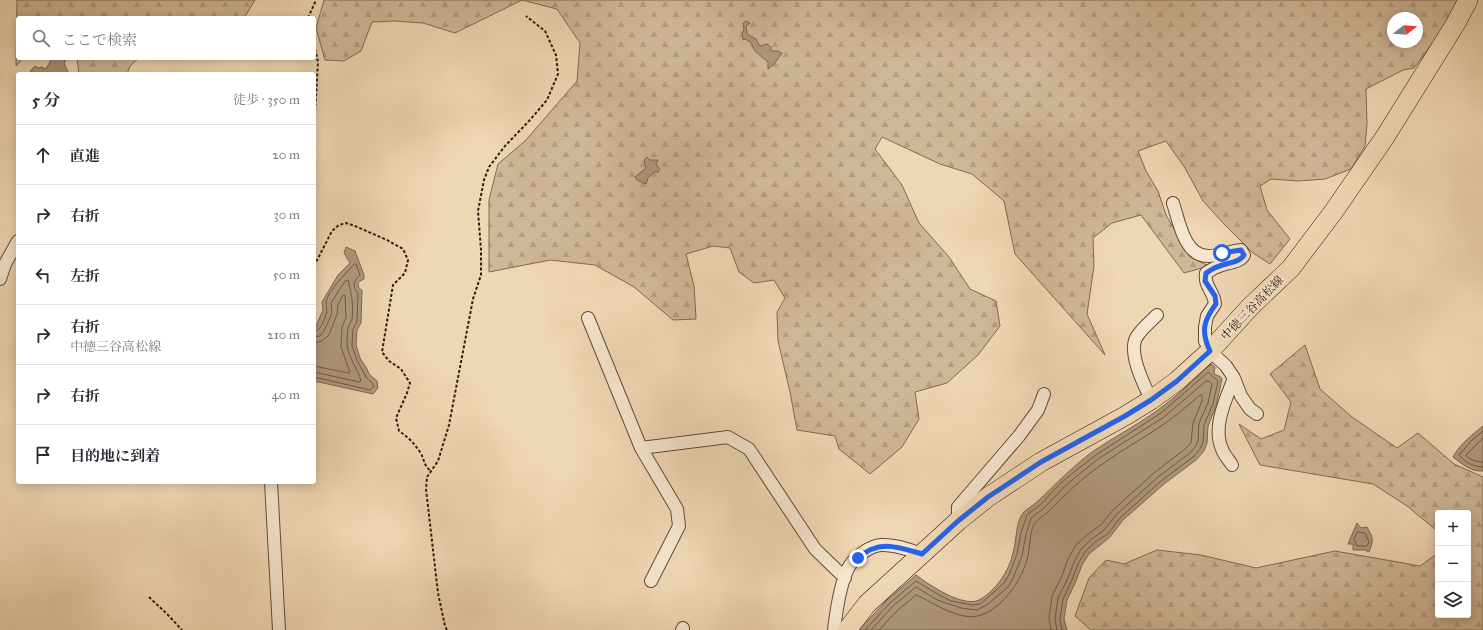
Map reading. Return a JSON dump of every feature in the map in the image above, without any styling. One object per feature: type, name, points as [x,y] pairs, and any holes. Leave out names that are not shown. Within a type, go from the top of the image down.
[{"type":"main road","name":"中徳三谷高松線","points":[[847,630],[867,604],[958,521],[988,497],[1041,462],[1151,400],[1177,381],[1210,351],[1250,307],[1291,268],[1334,211],[1385,137],[1456,23],[1468,0]]},
{"type":"street","points":[[1173,203],[1187,244],[1193,251],[1200,255],[1209,256],[1241,250],[1244,255],[1236,261],[1218,266],[1206,273],[1205,281],[1215,296],[1216,304],[1207,316],[1204,327],[1206,341],[1210,351],[1226,366],[1234,378],[1241,396],[1250,409],[1257,414]]},
{"type":"street","points":[[0,279],[5,264],[16,245]]},
{"type":"street","points":[[1151,400],[1141,378],[1133,350],[1136,338],[1157,315]]},
{"type":"street","points":[[588,318],[641,448],[677,509],[679,526],[651,581]]},
{"type":"street","points":[[1232,465],[1222,449],[1218,434],[1222,411],[1234,378]]},
{"type":"street","points":[[958,521],[958,507],[1019,436],[1038,410],[1044,394]]},
{"type":"street","points":[[641,448],[728,437],[749,449],[815,549],[845,578]]},
{"type":"street","points":[[271,484],[279,630]]},
{"type":"street","points":[[834,630],[845,578],[850,564],[865,551],[880,545],[900,547],[922,554]]},
{"type":"path","points":[[309,16],[316,0]]},
{"type":"path","points":[[447,630],[438,593],[426,489],[427,477],[432,472],[438,461],[449,425],[473,299],[481,275],[478,211],[484,180],[489,167],[505,146],[547,100],[558,74],[556,55],[545,31],[526,16]]},
{"type":"path","points":[[316,53],[318,62],[316,96]]},
{"type":"path","points":[[316,262],[332,231],[346,223],[387,240],[403,250],[408,260],[405,273],[393,285],[382,352],[389,361],[401,369],[410,383],[396,418],[399,431],[411,440],[421,453],[426,467],[432,472]]},
{"type":"path","points":[[149,597],[182,630]]},
{"type":"green space","points":[[17,0],[255,0],[245,16],[17,16]]},
{"type":"green space","points":[[324,0],[522,0],[455,33],[423,23],[394,21],[372,22],[361,51],[344,61],[325,60],[316,28]]},
{"type":"green space","points":[[522,0],[1461,0],[1448,22],[1414,68],[1403,70],[1366,89],[1367,123],[1365,146],[1351,169],[1325,179],[1298,181],[1271,179],[1260,186],[1267,210],[1290,239],[1270,264],[1253,253],[1203,201],[1185,168],[1166,141],[1138,151],[1146,171],[1158,191],[1166,215],[1190,257],[1209,266],[1184,273],[1141,215],[1112,223],[1093,238],[1094,266],[1087,314],[1105,355],[1015,254],[1004,201],[972,174],[940,164],[882,137],[875,149],[902,185],[919,223],[949,257],[970,289],[996,301],[1000,326],[978,355],[947,383],[915,392],[919,419],[902,447],[870,474],[839,449],[835,436],[797,430],[778,341],[777,312],[785,298],[774,280],[754,283],[739,272],[730,248],[713,246],[686,254],[694,286],[696,319],[673,320],[634,287],[595,265],[550,260],[489,272],[489,200],[498,164],[525,141],[577,81],[580,43],[557,9]]},
{"type":"green space","points":[[16,60],[21,60],[16,66]]},
{"type":"green space","points":[[77,60],[137,60],[130,66],[128,72],[79,72]]},
{"type":"green space","points":[[1305,345],[1320,389],[1352,417],[1397,448],[1418,433],[1454,464],[1483,477],[1483,630],[1091,630],[1075,616],[1089,578],[1106,560],[1124,564],[1157,550],[1201,555],[1256,568],[1335,551],[1420,566],[1435,555],[1435,618],[1471,618],[1471,510],[1435,510],[1435,529],[1407,506],[1373,484],[1260,465],[1239,424],[1261,439],[1284,430],[1291,402],[1270,374]]},
{"type":"water","points":[[746,21],[750,23],[746,26],[747,34],[756,39],[760,46],[767,44],[771,47],[771,51],[782,53],[774,64],[768,69],[768,62],[755,51],[751,43],[746,39],[743,40],[743,23]]},
{"type":"water","points":[[51,60],[66,60],[64,63],[68,72],[30,71],[35,66],[46,69]]},
{"type":"water","points":[[647,157],[650,160],[658,160],[656,164],[660,169],[648,178],[646,184],[637,180],[635,177],[646,168],[644,160]]},
{"type":"water","points":[[346,247],[355,251],[364,275],[364,279],[358,283],[359,288],[362,290],[361,323],[357,330],[356,345],[360,358],[369,374],[377,381],[378,388],[373,394],[316,381],[316,326],[323,310],[322,302],[338,275],[350,263],[344,253]]},
{"type":"water","points":[[1211,364],[1215,367],[1214,374],[1222,379],[1216,406],[1208,426],[1207,443],[1204,451],[1196,460],[1164,484],[1123,520],[1110,537],[1089,554],[1082,565],[1067,600],[1064,619],[1067,630],[859,630],[887,600],[916,575],[946,594],[964,601],[972,602],[985,596],[1001,580],[1008,567],[1014,548],[1019,521],[1024,512],[1092,452],[1158,410],[1179,394]]},
{"type":"water","points":[[1483,426],[1483,471],[1479,471],[1467,467],[1453,457],[1463,444]]},
{"type":"water","points":[[1357,523],[1361,528],[1367,527],[1371,534],[1372,545],[1369,552],[1365,550],[1353,550],[1353,544],[1348,544]]},
{"type":"route","points":[[858,558],[865,551],[880,545],[900,547],[922,554],[958,521],[988,497],[1041,462],[1125,416],[1151,400],[1177,381],[1210,351],[1206,341],[1204,327],[1207,316],[1216,304],[1215,296],[1205,281],[1206,273],[1218,266],[1236,261],[1244,255],[1241,250],[1222,253]]}]
